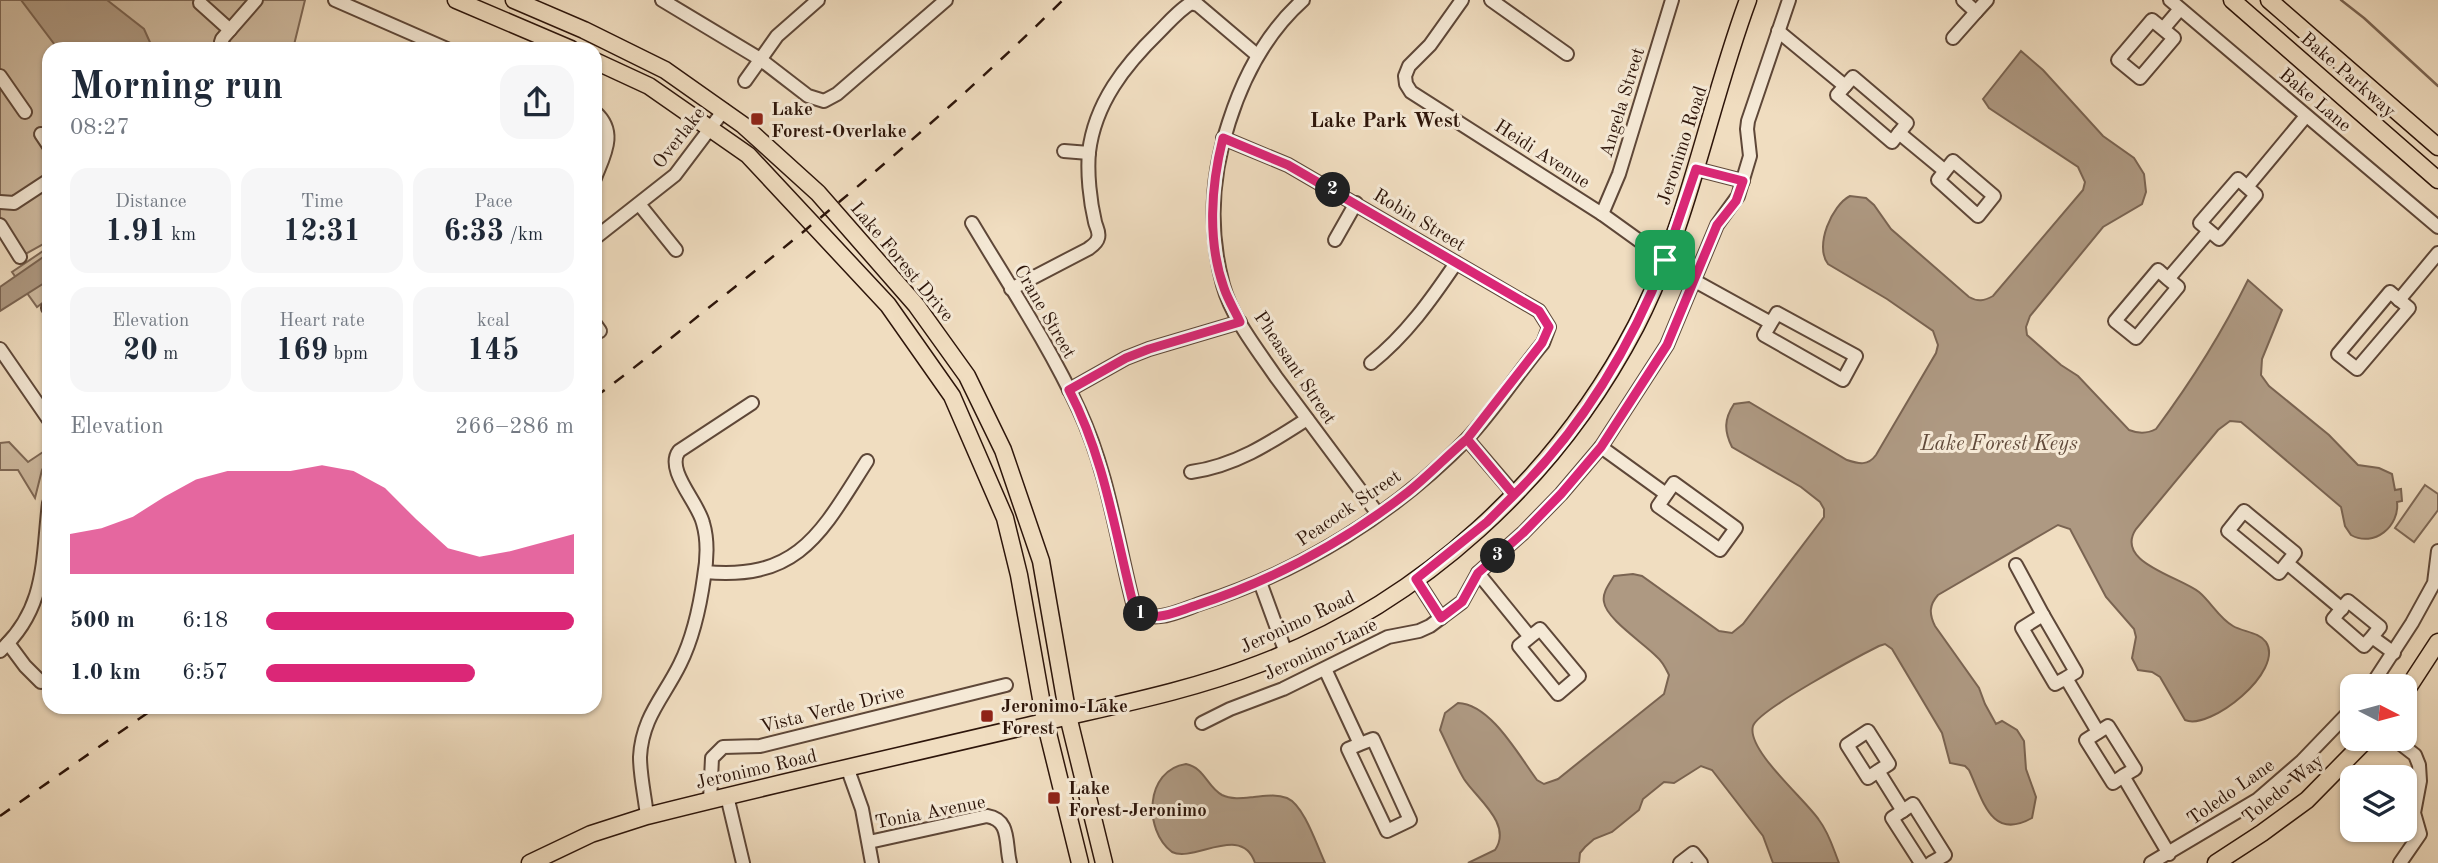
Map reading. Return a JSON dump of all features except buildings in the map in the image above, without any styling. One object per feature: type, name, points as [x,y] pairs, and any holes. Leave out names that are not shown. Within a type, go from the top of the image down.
[{"type":"main road","points":[[456,0],[555,42]]},
{"type":"main road","name":"Lake Forest Drive","points":[[514,0],[584,30],[665,70],[724,110],[763,142],[818,193],[916,305],[967,376],[1003,450],[1041,561],[1068,716],[1104,863]]},
{"type":"main road","name":"Jeronimo Road","points":[[530,863],[591,834],[647,816],[1178,691],[1286,653],[1357,618],[1416,579],[1487,522],[1514,495],[1577,422],[1605,379],[1638,321],[1665,260],[1748,0]]},
{"type":"main road","name":"Bake Parkway","points":[[2232,0],[2438,180]]},
{"type":"main road","name":"Bake Parkway","points":[[2269,0],[2438,147]]},
{"type":"main road","name":"Lake Forest Drive","points":[[602,64],[649,86],[748,155],[888,305],[952,396],[1005,518],[1019,575],[1045,721],[1080,863]]},
{"type":"main road","points":[[2417,674],[2438,642]]},
{"type":"main road","name":"Toledo Way","points":[[2216,863],[2262,834],[2306,800],[2355,751]]},
{"type":"street","points":[[221,42],[256,0]]},
{"type":"street","points":[[335,0],[428,42]]},
{"type":"street","points":[[745,81],[777,36],[818,0]]},
{"type":"street","points":[[670,2],[760,59],[808,96],[824,101],[831,99],[946,0]]},
{"type":"street","name":"Pheasant Street","points":[[1303,0],[1275,30],[1246,76],[1223,138],[1217,164],[1213,225],[1223,287],[1240,322],[1307,419],[1378,514]]},
{"type":"street","name":"Heidi Avenue","points":[[1462,0],[1430,45],[1414,59],[1405,76],[1406,85],[1411,92],[1602,214],[1665,260]]},
{"type":"street","points":[[1491,0],[1567,54]]},
{"type":"street","name":"Angela Street","points":[[1602,214],[1619,174],[1672,0]]},
{"type":"street","name":"Jeronimo Lane","points":[[1202,723],[1325,669],[1388,637],[1419,631],[1441,618],[1462,602],[1478,573],[1523,533],[1601,447],[1667,345],[1717,225],[1736,201],[1750,156],[1748,121],[1789,0]]},
{"type":"street","points":[[1963,0],[1976,12]]},
{"type":"street","points":[[1953,38],[1986,0]]},
{"type":"street","points":[[200,3],[230,30]]},
{"type":"street","points":[[1011,289],[1087,249],[1097,241],[1099,236],[1092,197],[1089,153],[1100,111],[1120,75],[1179,12],[1191,3],[1203,8],[1257,55]]},
{"type":"street","points":[[2163,29],[2175,4]]},
{"type":"street","name":"Bake Lane","points":[[2175,4],[2438,227]]},
{"type":"street","points":[[2152,20],[2163,29],[2174,38],[2140,78],[2118,60],[2152,20]]},
{"type":"street","points":[[1778,31],[1845,86]]},
{"type":"street","points":[[0,76],[25,111]]},
{"type":"street","points":[[1853,77],[1907,123],[1892,142],[1837,95],[1845,86],[1853,77]]},
{"type":"street","name":"Overlake","points":[[602,228],[639,204],[675,174],[724,110]]},
{"type":"street","points":[[2247,187],[2306,116]]},
{"type":"street","points":[[602,121],[607,127],[609,142],[602,160]]},
{"type":"street","points":[[1899,133],[1945,171]]},
{"type":"street","name":"Robin Street","points":[[1223,138],[1270,156],[1356,203],[1539,311],[1549,327]]},
{"type":"street","points":[[1064,152],[1089,153]]},
{"type":"street","points":[[1953,162],[1994,196],[1978,216],[1938,180],[1945,171],[1953,162]]},
{"type":"street","points":[[1696,169],[1743,181]]},
{"type":"street","points":[[2238,179],[2247,187],[2256,195],[2218,239],[2200,223],[2238,179]]},
{"type":"street","points":[[0,202],[14,203],[42,185]]},
{"type":"street","points":[[1335,240],[1356,203]]},
{"type":"street","points":[[639,204],[676,250]]},
{"type":"street","name":"Crane Street","points":[[972,223],[1042,340],[1080,411],[1111,501],[1134,607],[1147,617]]},
{"type":"street","points":[[0,225],[20,257]]},
{"type":"street","points":[[2168,279],[2209,231]]},
{"type":"street","points":[[2399,300],[2438,253]]},
{"type":"street","points":[[1371,363],[1392,346],[1423,310],[1455,263]]},
{"type":"street","points":[[2158,270],[2168,279],[2178,287],[2136,338],[2115,321],[2158,270]]},
{"type":"street","points":[[1695,281],[1771,323]]},
{"type":"street","points":[[2390,292],[2399,300],[2409,308],[2357,369],[2339,354],[2390,292]]},
{"type":"street","points":[[1777,313],[1856,356],[1843,380],[1764,335],[1771,323],[1777,313]]},
{"type":"street","points":[[1069,390],[1126,358],[1240,322]]},
{"type":"street","name":"Peacock Street","points":[[1147,617],[1167,615],[1260,582],[1334,543],[1378,514],[1410,490],[1467,439],[1542,343],[1549,327]]},
{"type":"street","points":[[0,349],[42,409]]},
{"type":"street","points":[[647,816],[640,757],[643,740],[656,702],[687,650],[705,572],[703,523],[699,510],[674,465],[675,457],[679,451],[752,403]]},
{"type":"street","points":[[1191,472],[1212,469],[1235,461],[1307,419]]},
{"type":"street","points":[[1467,439],[1514,495]]},
{"type":"street","points":[[1601,447],[1666,494]]},
{"type":"street","points":[[705,572],[754,571],[779,564],[791,557],[813,540],[867,461]]},
{"type":"street","points":[[1674,483],[1736,528],[1720,550],[1658,506],[1666,494],[1674,483]]},
{"type":"street","points":[[2244,511],[2295,553],[2287,563],[2279,573],[2228,531],[2244,511]]},
{"type":"street","points":[[2379,674],[2434,583],[2438,551]]},
{"type":"street","points":[[2287,563],[2342,609]]},
{"type":"street","points":[[2016,565],[2076,672],[2055,684],[2022,628],[2043,615]]},
{"type":"street","points":[[1478,573],[1530,637]]},
{"type":"street","points":[[41,682],[4,647],[23,625],[42,579]]},
{"type":"street","points":[[1416,579],[1441,618]]},
{"type":"street","points":[[1260,582],[1286,653]]},
{"type":"street","points":[[2348,601],[2380,627],[2372,637],[2364,646],[2333,619],[2348,601]]},
{"type":"street","points":[[1540,629],[1579,676],[1558,694],[1519,646],[1530,637],[1540,629]]},
{"type":"street","points":[[2372,637],[2394,653]]},
{"type":"street","points":[[1325,669],[1360,744]]},
{"type":"street","points":[[2066,678],[2098,732]]},
{"type":"street","name":"Vista Verde Drive","points":[[710,800],[712,758],[723,747],[760,746],[1006,685]]},
{"type":"street","name":"Toledo Lane","points":[[2151,863],[2257,800],[2302,761],[2340,721]]},
{"type":"street","points":[[2108,726],[2134,769],[2123,776],[2113,783],[2086,740],[2108,726]]},
{"type":"street","points":[[1373,739],[1410,820],[1387,831],[1348,749],[1360,744],[1373,739]]},
{"type":"street","points":[[2400,863],[2420,834],[2414,813],[2420,771],[2415,755],[2410,751]]},
{"type":"street","points":[[848,767],[862,809],[872,863]]},
{"type":"street","points":[[1878,771],[1903,811]]},
{"type":"street","points":[[2123,776],[2169,854]]},
{"type":"street","points":[[727,796],[743,863]]},
{"type":"street","points":[[1913,804],[1945,855],[1930,863],[1892,818],[1913,804]]},
{"type":"street","name":"Tonia Avenue","points":[[869,842],[987,816],[997,818],[1003,823],[1010,863]]},
{"type":"street","points":[[1680,863],[1693,853],[1701,863]]},
{"type":"shaded area","points":[[0,0],[305,0],[295,42],[42,42],[42,245],[20,257],[0,231]]},
{"type":"shaded area","points":[[42,252],[42,303],[37,307],[12,272]]},
{"type":"shaded area","points":[[9,442],[28,462],[42,453],[42,470],[35,498],[18,470],[0,470],[0,443]]},
{"type":"shaded area","points":[[2425,485],[2438,494],[2438,510],[2414,542],[2395,528]]},
{"type":"water","points":[[21,0],[107,0],[144,29],[150,42],[53,42]]},
{"type":"water","name":"Lake Forest Keys","points":[[2021,51],[2043,70],[2103,136],[2134,158],[2144,174],[2146,192],[2142,204],[2103,227],[2030,316],[2026,327],[2027,335],[2078,376],[2129,430],[2149,432],[2156,429],[2194,375],[2248,280],[2282,310],[2262,359],[2261,375],[2269,386],[2329,435],[2358,465],[2379,468],[2392,474],[2395,490],[2401,489],[2402,501],[2397,502],[2397,511],[2390,526],[2376,537],[2368,539],[2351,535],[2345,526],[2341,507],[2241,422],[2230,421],[2218,430],[2136,529],[2132,541],[2134,551],[2151,567],[2199,592],[2223,619],[2266,642],[2269,654],[2265,668],[2242,696],[2227,708],[2211,717],[2196,721],[2185,720],[2160,677],[2152,672],[2138,670],[2132,658],[2136,637],[2134,629],[2106,597],[2070,529],[2058,525],[1938,595],[1931,610],[1935,626],[1979,688],[1996,724],[2002,721],[2017,730],[2024,741],[2026,769],[2036,797],[2032,818],[2018,824],[2007,824],[1990,814],[1969,770],[1965,766],[1950,763],[1942,733],[1892,649],[1885,644],[1790,696],[1759,718],[1753,726],[1753,736],[1767,761],[1822,825],[1839,863],[1773,863],[1763,836],[1712,770],[1701,766],[1674,783],[1664,782],[1643,799],[1639,810],[1612,832],[1594,839],[1585,847],[1580,853],[1579,863],[1468,863],[1495,850],[1499,831],[1491,812],[1464,779],[1440,730],[1445,713],[1458,703],[1482,712],[1513,745],[1537,780],[1544,784],[1558,779],[1664,694],[1669,675],[1663,663],[1606,609],[1604,595],[1614,576],[1642,576],[1719,631],[1732,633],[1743,624],[1824,517],[1820,502],[1801,487],[1732,447],[1726,425],[1734,404],[1749,402],[1847,460],[1866,462],[1876,455],[1936,353],[1938,345],[1933,331],[1887,299],[1828,264],[1824,256],[1824,237],[1831,217],[1843,201],[1850,196],[1866,198],[1891,229],[1969,297],[1981,300],[1993,296],[2083,190],[2085,182],[2078,167],[1989,108],[1983,99]]},
{"type":"water","points":[[42,258],[42,284],[0,311],[0,287]]},
{"type":"water","points":[[1186,764],[1198,769],[1217,792],[1226,797],[1275,796],[1293,802],[1304,817],[1325,863],[1255,863],[1249,851],[1240,846],[1229,845],[1192,853],[1172,852],[1156,830],[1153,802],[1162,777],[1172,769]]},
{"type":"waterway","points":[[2341,0],[2438,86]]},
{"type":"railway","points":[[602,392],[853,190],[939,116],[1063,0]]},
{"type":"railway","points":[[0,816],[146,714]]},
{"type":"place","name":"Lake Forest-Overlake","points":[[757,119]]},
{"type":"place","name":"Jeronimo-Lake Forest","points":[[987,716]]},
{"type":"place","name":"Lake Forest-Jeronimo","points":[[1054,798]]},
{"type":"district","name":"Lake Park West","points":[[1385,120]]},
{"type":"route","points":[[1665,260],[1634,329],[1605,379],[1577,422],[1532,478],[1514,495],[1467,439],[1410,490],[1378,514],[1286,570],[1221,597],[1167,615],[1147,617],[1134,607],[1111,501],[1080,411],[1069,390],[1126,358],[1240,322],[1223,287],[1214,239],[1213,192],[1223,138],[1270,156],[1356,203],[1539,311],[1545,318],[1549,327],[1542,343],[1467,439],[1514,495],[1487,522],[1416,579],[1441,618],[1462,602],[1478,573],[1523,533],[1601,447],[1667,345],[1717,225],[1736,201],[1743,181],[1696,169],[1665,260]]}]
